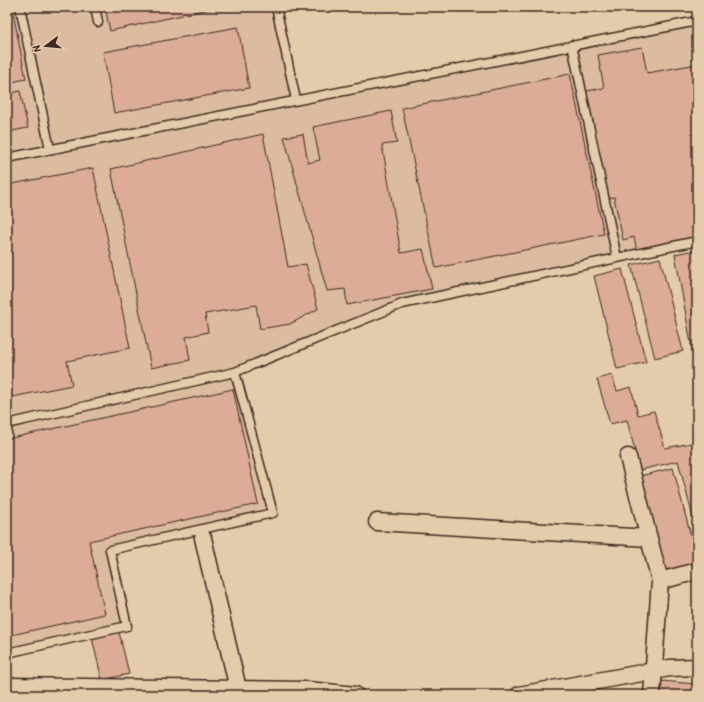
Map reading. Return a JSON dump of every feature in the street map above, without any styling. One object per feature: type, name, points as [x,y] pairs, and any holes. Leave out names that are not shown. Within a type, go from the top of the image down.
[{"type":"street","points":[[628,457],[660,581],[652,695]]},
{"type":"street","points":[[377,522],[649,538]]},
{"type":"street","points":[[203,538],[238,689]]},
{"type":"street","points":[[660,581],[697,571]]},
{"type":"street","points":[[519,695],[670,668],[697,667]]},
{"type":"street","points":[[7,686],[308,690],[355,695]]},
{"type":"lane","points":[[20,7],[50,149]]},
{"type":"lane","points":[[95,7],[98,22]]},
{"type":"lane","points":[[276,7],[296,100]]},
{"type":"lane","points":[[7,158],[697,21]]},
{"type":"lane","points":[[572,45],[617,258]]},
{"type":"lane","points":[[7,424],[235,372],[402,304],[697,241]]},
{"type":"lane","points":[[7,653],[127,626],[110,550],[273,513],[235,372]]},
{"type":"shaded area","points":[[7,7],[276,7],[296,100],[697,21],[697,241],[402,304],[235,372],[273,513],[110,550],[127,626],[7,653]]},
{"type":"building","points":[[7,7],[12,7],[26,79],[7,83]]},
{"type":"building","points":[[105,7],[218,7],[110,31]]},
{"type":"building","points":[[238,27],[249,88],[114,113],[103,52]]},
{"type":"building","points":[[642,47],[647,73],[697,64],[697,236],[637,251],[634,237],[623,240],[614,197],[607,199],[586,91],[604,88],[598,55]]},
{"type":"building","points":[[570,74],[604,234],[436,268],[402,108]]},
{"type":"building","points":[[20,91],[28,128],[7,132],[7,94]]},
{"type":"building","points":[[391,111],[397,143],[382,145],[401,253],[423,249],[432,289],[347,305],[345,289],[327,291],[284,137],[303,134],[308,163],[320,160],[313,127]]},
{"type":"building","points":[[263,134],[288,267],[306,264],[318,309],[290,324],[260,329],[256,305],[205,314],[208,332],[186,337],[190,360],[151,368],[111,169]]},
{"type":"building","points":[[93,168],[130,348],[67,361],[72,385],[7,398],[7,185]]},
{"type":"building","points":[[695,250],[697,264],[697,355],[693,355],[675,254]]},
{"type":"building","points":[[660,258],[683,351],[655,358],[631,265]]},
{"type":"building","points":[[622,269],[646,362],[617,369],[594,276]]},
{"type":"building","points":[[612,375],[617,391],[631,387],[638,415],[654,411],[665,448],[697,442],[697,532],[678,461],[640,470],[627,420],[610,424],[597,379]]},
{"type":"building","points":[[233,389],[258,504],[89,541],[105,614],[7,636],[7,439]]},
{"type":"building","points":[[673,468],[697,559],[697,564],[665,573],[640,476]]},
{"type":"building","points":[[119,632],[129,674],[102,680],[92,638]]},
{"type":"building","points":[[697,678],[697,695],[660,695],[661,681],[696,684]]}]
